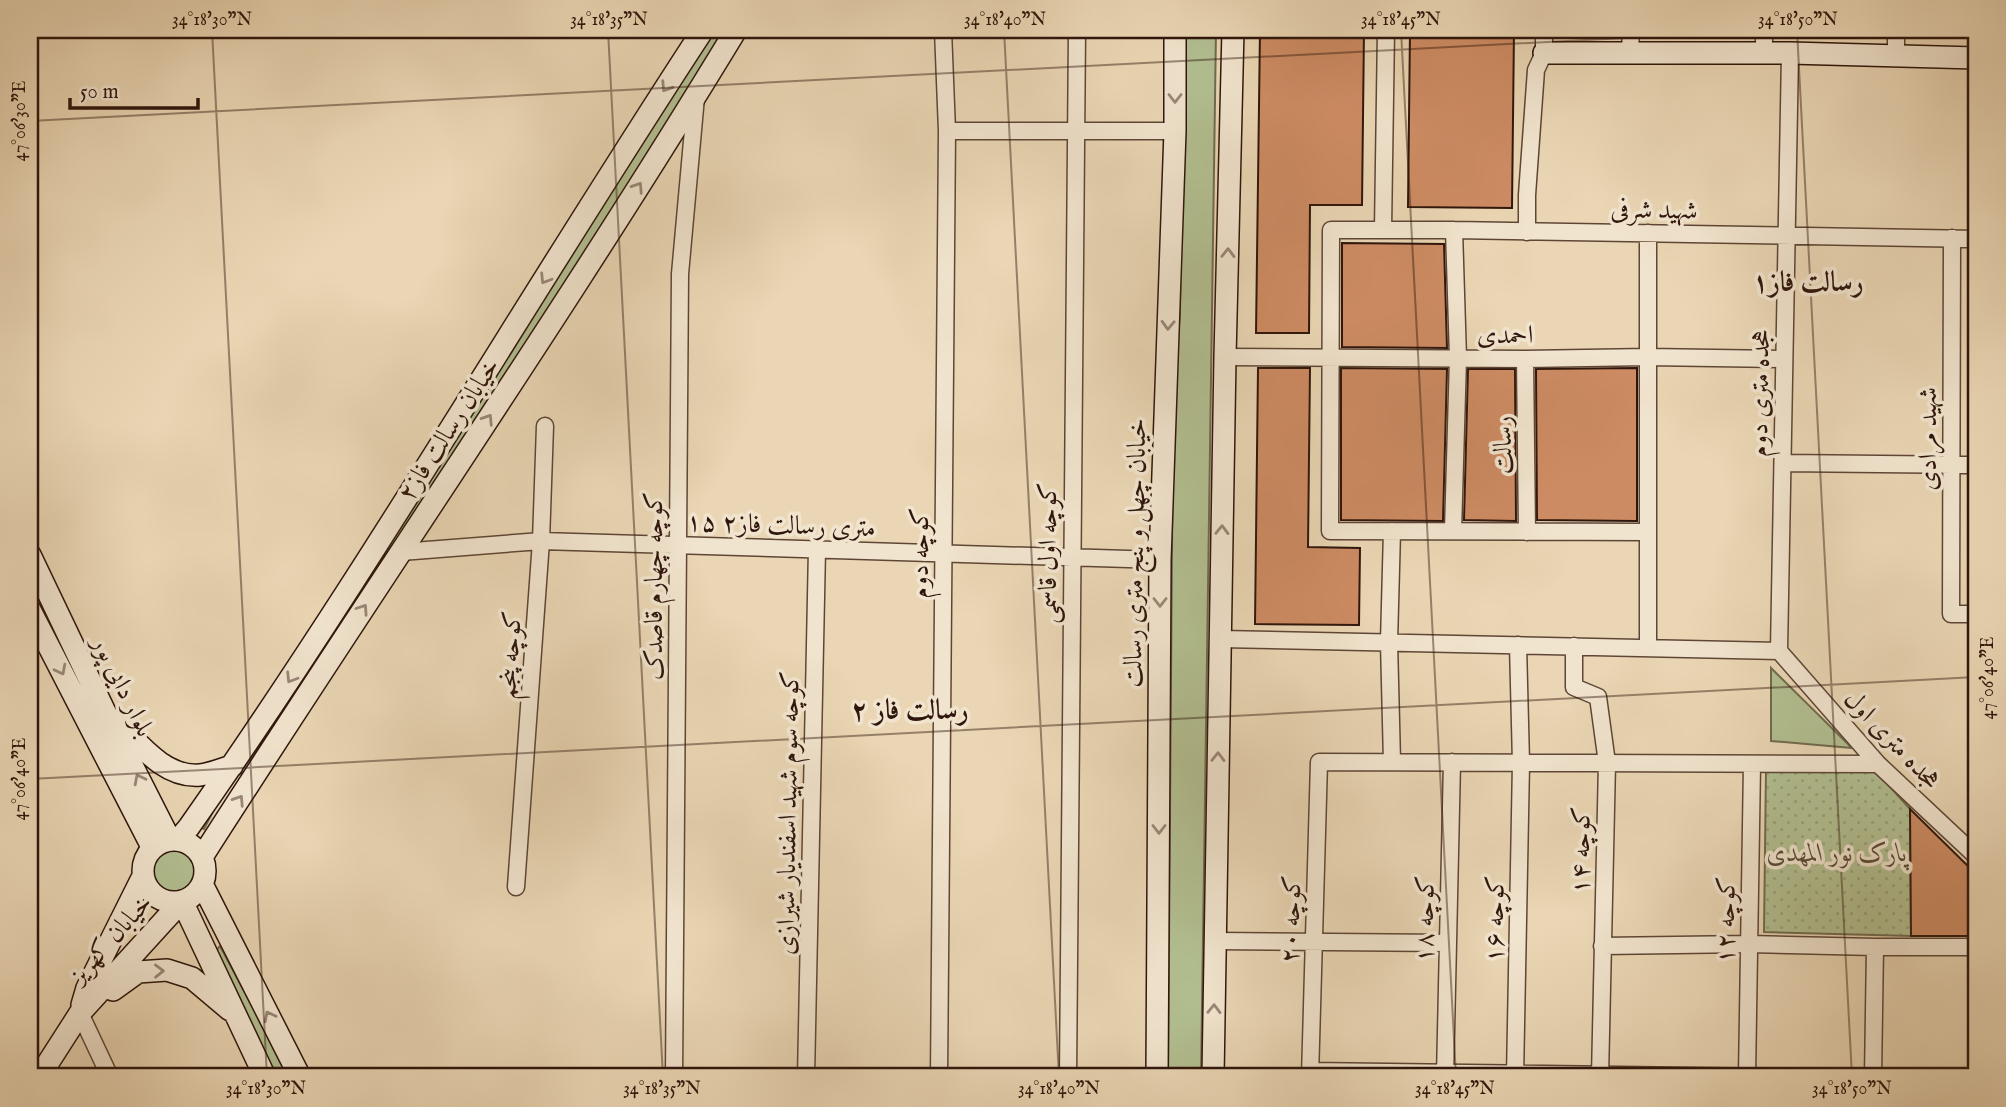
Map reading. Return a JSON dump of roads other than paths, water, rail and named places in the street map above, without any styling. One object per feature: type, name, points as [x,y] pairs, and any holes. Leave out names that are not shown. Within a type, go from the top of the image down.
[{"type":"main road","name":"خیابان رسالت فاز۲","points":[[174,840],[189,827],[269,713],[703,30]]},
{"type":"main road","name":"خیابان رسالت فاز۲","points":[[202,857],[620,215],[737,30]]},
{"type":"main road","name":"خیابان چهل و پنج متری رسالت","points":[[1157,1077],[1160,560],[1175,131],[1175,30]]},
{"type":"main road","points":[[1213,1077],[1233,30]]},
{"type":"main road","points":[[1544,53],[1790,53],[1976,58]]},
{"type":"main road","points":[[596,198],[620,215]]},
{"type":"main road","name":"بلوار دایی پور","points":[[30,555],[105,712],[174,840]]},
{"type":"main road","name":"بلوار دایی پور","points":[[30,610],[150,843],[151,850]]},
{"type":"main road","points":[[105,712],[158,761],[181,774],[201,775],[232,766]]},
{"type":"main road","points":[[174,840],[192,846],[202,857],[205,866],[202,884],[190,897],[182,901],[167,901],[154,895],[143,876],[143,867],[156,845],[174,840]]},
{"type":"main road","name":"خیابان کهریز","points":[[80,1013],[87,988],[143,876]]},
{"type":"main road","points":[[202,884],[300,1077]]},
{"type":"main road","points":[[182,901],[265,1077]]},
{"type":"main road","name":"خیابان کهریز","points":[[39,1077],[80,1013],[182,901]]},
{"type":"main road","points":[[80,1013],[138,972],[167,970],[192,978],[236,1015]]},
{"type":"street","name":"کوچه دوم","points":[[939,1077],[947,131],[943,30]]},
{"type":"street","name":"کوچه اول قاسمی","points":[[1068,1077],[1077,30]]},
{"type":"street","points":[[1383,229],[1386,30]]},
{"type":"street","points":[[1527,232],[1536,70],[1544,53],[1544,30]]},
{"type":"street","points":[[1630,52],[1631,30]]},
{"type":"street","points":[[1764,30],[1764,53]]},
{"type":"street","points":[[1896,30],[1896,57]]},
{"type":"street","name":"هجده متری دوم","points":[[1779,651],[1790,53]]},
{"type":"street","name":"کوچه چهارم قاصدک","points":[[674,1077],[680,274],[696,96]]},
{"type":"street","points":[[947,131],[1175,131]]},
{"type":"street","name":"شهید شرفی","points":[[1331,357],[1331,230],[1976,239]]},
{"type":"street","points":[[1453,531],[1458,358],[1454,230]]},
{"type":"street","points":[[1648,233],[1648,648]]},
{"type":"street","name":"شهید مرادی","points":[[1952,238],[1951,614],[1976,614]]},
{"type":"street","name":"احمدی","points":[[1225,357],[1784,359]]},
{"type":"street","points":[[1331,357],[1330,531],[1648,532]]},
{"type":"street","name":"رسالت","points":[[1525,359],[1527,532]]},
{"type":"street","name":"کوچه پنجم","points":[[516,887],[541,541],[545,426]]},
{"type":"street","points":[[1783,464],[1976,465]]},
{"type":"street","points":[[1392,531],[1389,642],[1392,762],[1878,764]]},
{"type":"street","name":"۱۵ متری رسالت فاز۲","points":[[401,552],[541,541],[1160,560]]},
{"type":"street","name":"کوچه سوم شهید اسفندیار شیرازی","points":[[806,1077],[817,549]]},
{"type":"street","points":[[1220,639],[1779,651]]},
{"type":"street","name":"۱۶ کوچه","points":[[1515,1076],[1521,763],[1518,645]]},
{"type":"street","name":"‍‍ ۱۴ کوچه","points":[[1574,646],[1574,687],[1598,697],[1606,763],[1600,1076]]},
{"type":"street","name":"هجده متری اول","points":[[1779,651],[1878,764],[1976,856]]},
{"type":"street","name":"۲۰ کوچه","points":[[1310,1074],[1319,762],[1392,762]]},
{"type":"street","name":"۱۸ کوچه","points":[[1445,1075],[1452,762]]},
{"type":"street","name":"۱۲ کوچه","points":[[1747,1077],[1752,764]]},
{"type":"street","points":[[1215,941],[1448,943]]},
{"type":"street","points":[[1602,946],[1749,944],[1976,947]]},
{"type":"street","points":[[1873,1077],[1875,947]]},
{"type":"street","points":[[80,1013],[110,1077]]},
{"type":"street","points":[[1310,1074],[1772,1077]]},
{"type":"district","name":"رسالت فاز۱","points":[[1808,281]]},
{"type":"district","name":"رسالت فاز ۲","points":[[910,709]]},
{"type":"park label","name":"پارک نور المهدی","points":[[1837,852]]}]
